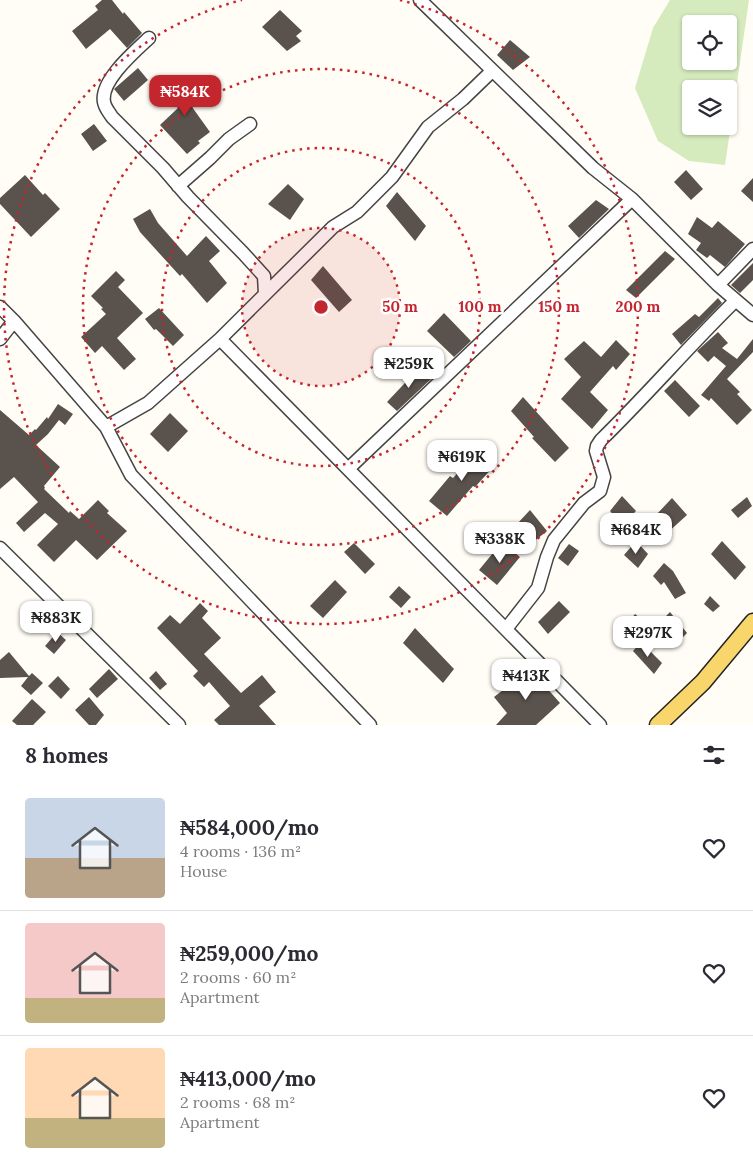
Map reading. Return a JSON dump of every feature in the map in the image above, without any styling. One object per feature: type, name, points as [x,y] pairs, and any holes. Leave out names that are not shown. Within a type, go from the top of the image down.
[{"type":"main road","points":[[658,725],[703,682],[753,622]]},
{"type":"street","points":[[426,2],[492,71],[593,168],[632,199],[718,285],[753,314]]},
{"type":"street","points":[[149,38],[129,57],[112,78],[106,88],[104,102],[112,116],[264,276],[266,294]]},
{"type":"street","points":[[106,427],[148,403],[220,339],[333,227],[357,212],[392,177],[428,127],[463,99],[492,71]]},
{"type":"street","points":[[178,186],[210,158],[229,138],[250,124]]},
{"type":"street","points":[[348,469],[632,199]]},
{"type":"street","points":[[718,285],[753,249]]},
{"type":"street","points":[[506,629],[538,588],[554,540],[584,503],[600,491],[604,477],[596,451],[601,440],[644,398],[706,329],[735,301]]},
{"type":"street","points":[[0,308],[14,321],[106,427],[131,475],[370,725]]},
{"type":"street","points":[[0,339],[14,321]]},
{"type":"street","points":[[220,339],[600,725]]},
{"type":"street","points":[[0,548],[179,725]]},
{"type":"green space","points":[[670,0],[749,0],[737,82],[737,80],[682,80],[682,135],[729,135],[725,165],[689,161],[658,141],[635,88],[653,28]]},
{"type":"building","points":[[102,0],[112,0],[142,33],[127,48],[110,29],[86,49],[72,31],[98,10],[95,6]]},
{"type":"building","points":[[280,10],[302,31],[296,36],[301,41],[287,51],[262,27]]},
{"type":"building","points":[[510,40],[530,57],[513,70],[497,55]]},
{"type":"building","points":[[138,68],[148,80],[124,101],[114,89]]},
{"type":"building","points":[[184,76],[191,89],[195,87],[204,99],[192,107],[210,132],[198,141],[200,143],[187,154],[160,125],[178,108],[176,106],[178,104],[168,86]]},
{"type":"building","points":[[94,124],[107,141],[93,151],[81,134]]},
{"type":"building","points":[[686,170],[703,189],[691,200],[674,182]]},
{"type":"building","points":[[25,175],[43,195],[45,193],[60,209],[31,237],[0,204],[0,198]]},
{"type":"building","points":[[753,178],[753,202],[741,191]]},
{"type":"building","points":[[288,184],[304,199],[290,220],[268,204]]},
{"type":"building","points":[[397,192],[426,226],[415,241],[386,206]]},
{"type":"building","points":[[596,200],[609,209],[579,238],[568,226]]},
{"type":"building","points":[[150,209],[158,223],[187,256],[206,236],[220,251],[209,261],[227,283],[207,303],[182,274],[180,276],[140,232],[133,219]]},
{"type":"building","points":[[697,217],[712,228],[718,221],[745,244],[725,267],[710,255],[707,258],[696,250],[701,243],[688,234]]},
{"type":"building","points":[[665,251],[675,259],[636,298],[626,290]]},
{"type":"building","points":[[753,263],[753,280],[740,293],[731,285]]},
{"type":"building","points":[[323,266],[352,300],[339,312],[311,280]]},
{"type":"building","points":[[116,271],[125,280],[118,287],[143,313],[117,338],[136,359],[124,370],[102,346],[95,353],[81,337],[106,314],[101,309],[103,308],[91,296]]},
{"type":"building","points":[[718,298],[722,303],[681,345],[672,334],[695,314],[699,317]]},
{"type":"building","points":[[159,308],[184,335],[173,346],[156,329],[154,330],[145,319]]},
{"type":"building","points":[[444,313],[471,341],[454,357],[427,331]]},
{"type":"building","points":[[718,332],[728,343],[722,348],[737,359],[753,339],[753,352],[727,379],[740,392],[737,394],[752,410],[737,425],[711,398],[709,401],[701,395],[726,366],[714,356],[708,362],[697,351]]},
{"type":"building","points":[[616,340],[630,354],[616,370],[613,366],[590,392],[608,410],[592,429],[561,399],[581,377],[564,359],[584,341],[601,357]]},
{"type":"building","points":[[419,368],[431,379],[397,411],[387,402]]},
{"type":"building","points":[[675,380],[700,406],[689,417],[664,391]]},
{"type":"building","points":[[523,397],[569,448],[555,462],[532,438],[534,437],[511,411]]},
{"type":"building","points":[[58,404],[73,414],[65,425],[59,420],[36,445],[60,467],[44,486],[44,489],[69,513],[70,511],[79,519],[98,500],[109,511],[107,513],[127,531],[97,560],[76,540],[54,562],[37,545],[58,524],[45,513],[24,532],[16,523],[38,502],[14,477],[0,489],[0,410],[29,435],[47,417],[48,419]]},
{"type":"building","points":[[170,413],[188,431],[168,452],[150,434]]},
{"type":"building","points":[[480,448],[496,464],[475,487],[473,486],[447,516],[429,501],[450,476],[453,478]]},
{"type":"building","points":[[622,496],[636,511],[622,525],[610,511]]},
{"type":"building","points":[[747,497],[752,506],[738,518],[731,510]]},
{"type":"building","points":[[672,498],[687,515],[666,534],[659,525],[662,522],[656,515]]},
{"type":"building","points":[[530,510],[547,531],[532,543],[517,524]]},
{"type":"building","points":[[636,541],[648,554],[638,568],[624,555]]},
{"type":"building","points":[[722,541],[746,567],[735,580],[711,554]]},
{"type":"building","points":[[502,542],[520,557],[497,585],[479,570]]},
{"type":"building","points":[[354,543],[375,564],[365,574],[344,552]]},
{"type":"building","points":[[569,544],[579,551],[568,566],[558,558]]},
{"type":"building","points":[[664,563],[673,571],[686,593],[675,599],[664,582],[661,585],[653,576]]},
{"type":"building","points":[[335,580],[347,592],[323,618],[310,606]]},
{"type":"building","points":[[399,586],[411,597],[401,608],[389,597]]},
{"type":"building","points":[[710,596],[720,606],[713,612],[704,604]]},
{"type":"building","points":[[559,601],[570,612],[548,634],[538,622]]},
{"type":"building","points":[[200,603],[208,611],[202,618],[221,638],[204,654],[241,693],[262,675],[276,692],[259,706],[276,725],[219,725],[214,720],[230,706],[209,682],[204,687],[193,676],[198,671],[157,628],[170,615],[180,624]]},
{"type":"building","points":[[670,612],[687,633],[672,648],[655,627]]},
{"type":"building","points":[[635,614],[641,619],[625,643],[618,635]]},
{"type":"building","points":[[415,628],[454,669],[443,683],[403,643]]},
{"type":"building","points":[[57,632],[66,640],[54,654],[45,646]]},
{"type":"building","points":[[641,642],[662,663],[654,674],[633,651]]},
{"type":"building","points":[[9,652],[29,676],[32,673],[43,683],[31,695],[21,686],[28,677],[0,678],[0,660]]},
{"type":"building","points":[[109,669],[118,679],[97,698],[89,689]]},
{"type":"building","points":[[530,669],[560,703],[536,725],[496,725],[507,713],[494,697]]},
{"type":"building","points":[[156,671],[167,684],[160,690],[149,678]]},
{"type":"building","points":[[58,676],[70,689],[61,699],[48,686]]},
{"type":"building","points":[[89,697],[104,715],[96,725],[89,725],[75,710]]},
{"type":"building","points":[[32,699],[46,712],[33,725],[17,725],[12,721]]}]
